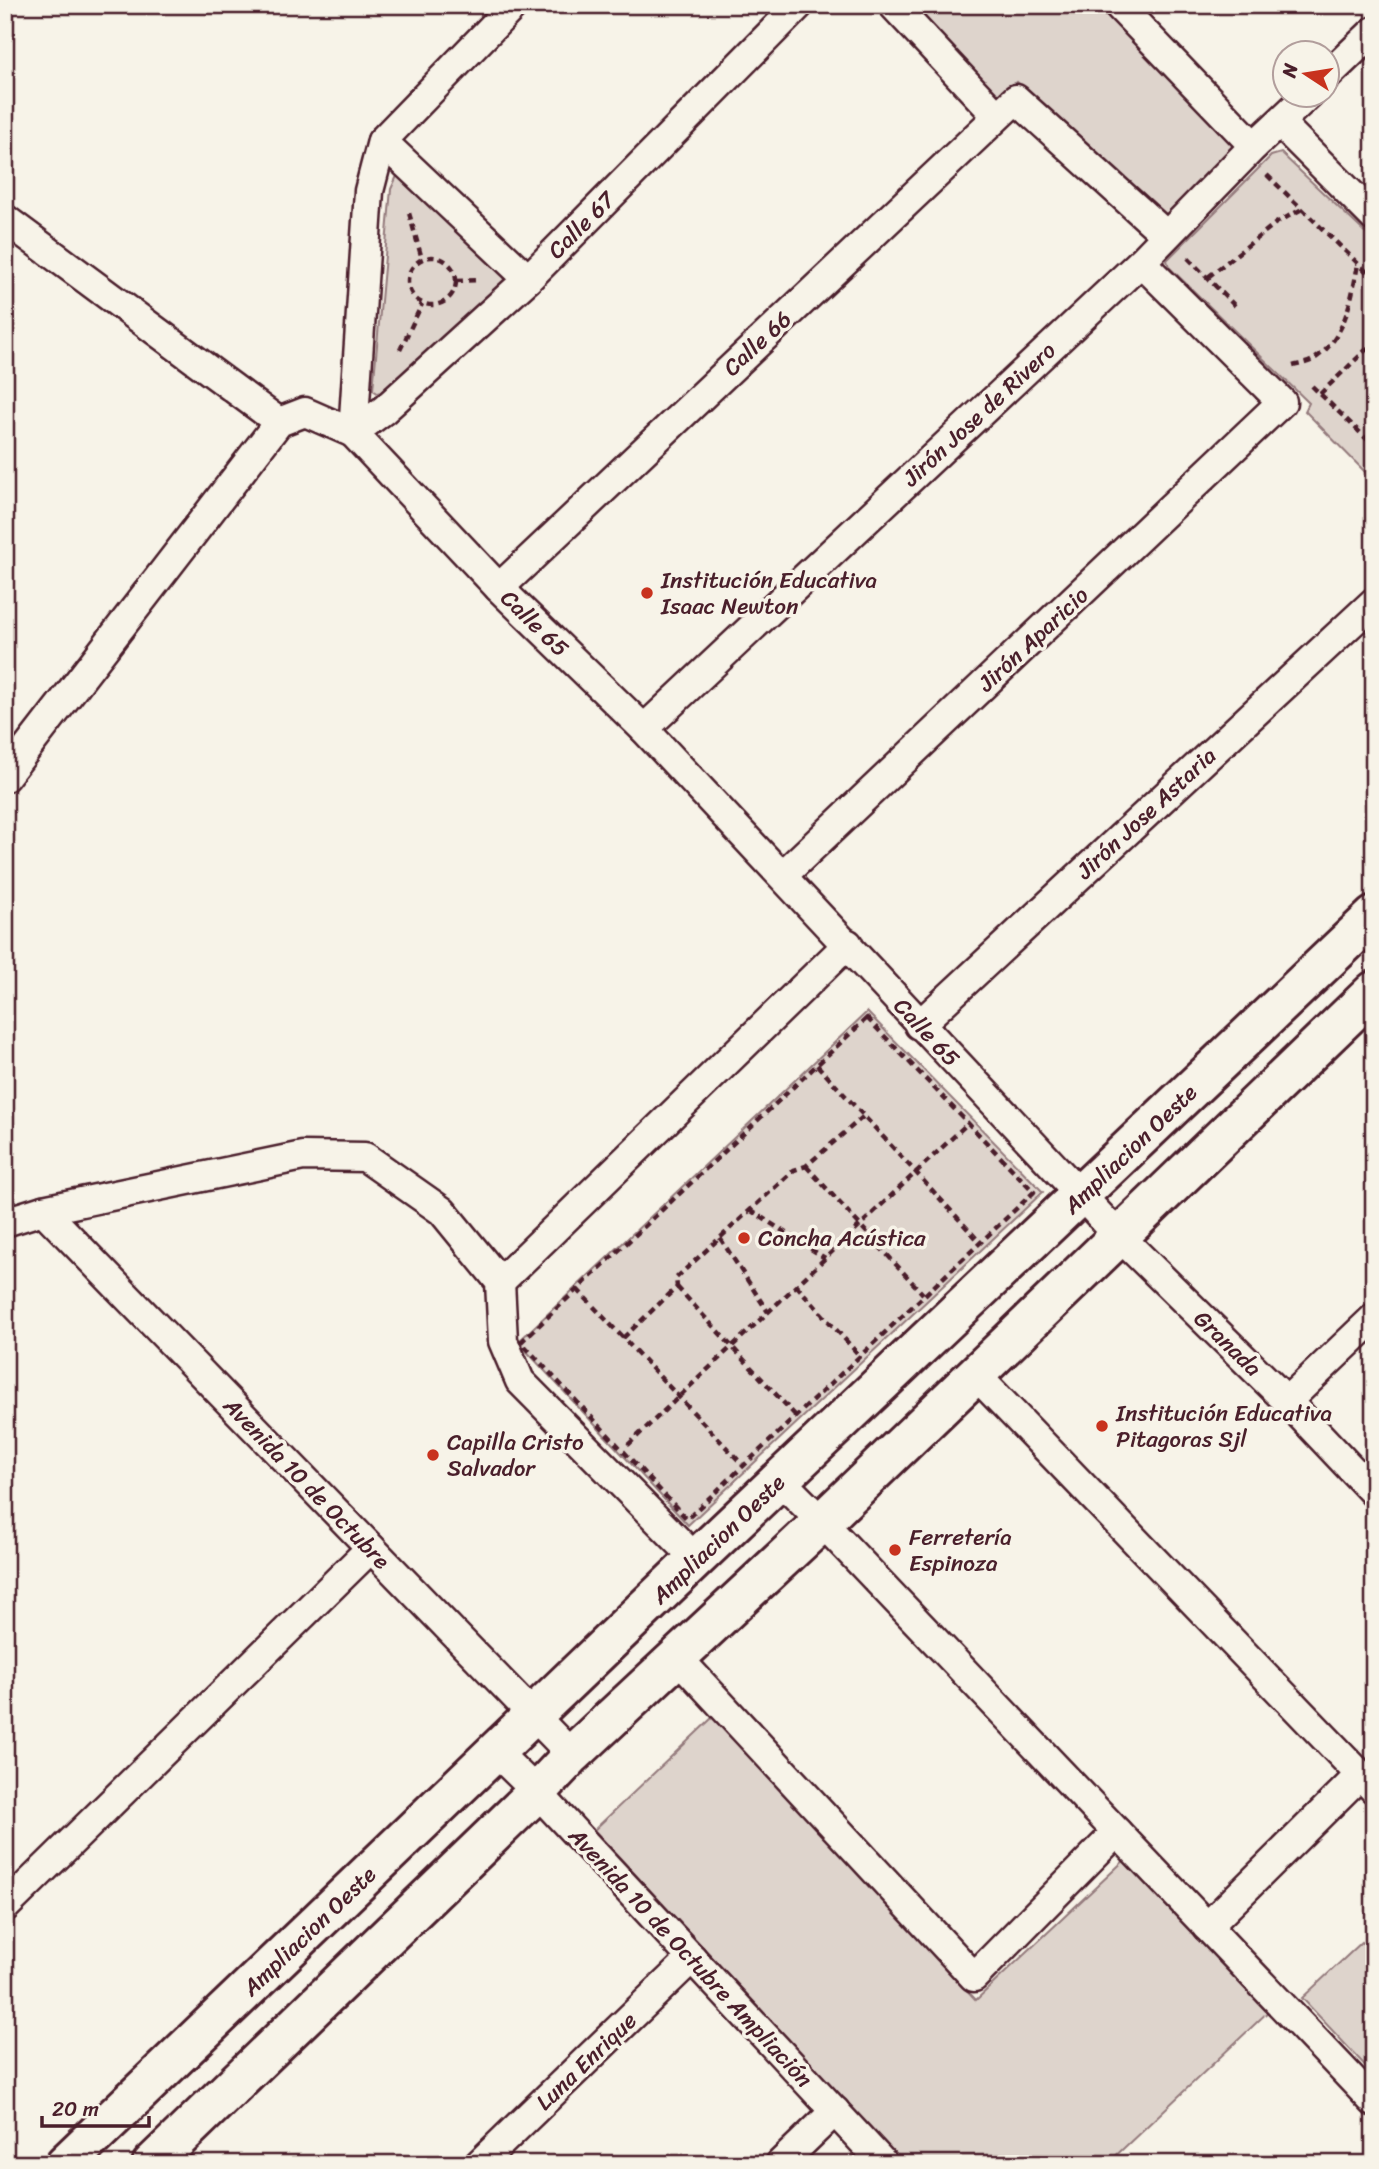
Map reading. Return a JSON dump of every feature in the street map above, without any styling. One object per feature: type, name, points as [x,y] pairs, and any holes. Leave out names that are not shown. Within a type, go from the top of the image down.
[{"type":"main road","name":"Ampliacion Oeste","points":[[65,2164],[696,1559],[1374,916]]},
{"type":"main road","points":[[152,2164],[537,1793],[572,1755],[822,1522],[1374,991]]},
{"type":"street","points":[[353,433],[369,191],[382,141],[514,5]]},
{"type":"street","name":"Calle 67","points":[[353,433],[384,410],[527,279],[799,5]]},
{"type":"street","points":[[893,5],[1006,107],[1166,235]]},
{"type":"street","points":[[1118,5],[1254,146]]},
{"type":"street","points":[[1340,64],[1374,31]]},
{"type":"street","name":"Calle 66","points":[[499,588],[1006,107]]},
{"type":"street","name":"Jirón Jose de Rivero","points":[[644,729],[1141,262],[1254,146],[1295,108]]},
{"type":"street","points":[[1280,123],[1374,217]]},
{"type":"street","points":[[382,141],[527,279]]},
{"type":"street","points":[[5,219],[279,422],[5,777]]},
{"type":"street","name":"Jirón Aparicio","points":[[783,875],[1282,402],[1141,262]]},
{"type":"street","name":"Calle 65","points":[[279,422],[304,412],[353,433],[499,588],[644,729],[1081,1195]]},
{"type":"street","name":"Jirón Jose Astaria","points":[[919,1025],[1374,602]]},
{"type":"street","points":[[500,1282],[848,944]]},
{"type":"street","points":[[5,1222],[43,1210],[303,1156],[365,1157],[442,1211],[500,1282],[503,1341],[520,1381],[696,1559]]},
{"type":"street","name":"Granada","points":[[1081,1195],[1119,1236],[1287,1401],[1374,1493]]},
{"type":"street","name":"Avenida 10 de Octubre","points":[[43,1210],[572,1755]]},
{"type":"street","points":[[1287,1401],[1374,1318]]},
{"type":"street","points":[[975,1374],[1367,1782],[1207,1927]]},
{"type":"street","points":[[780,1480],[1374,2102]]},
{"type":"street","points":[[5,1907],[371,1548]]},
{"type":"street","points":[[677,1657],[974,1977],[1117,1832]]},
{"type":"street","name":"Avenida 10 de Octubre Ampliación","points":[[496,1752],[884,2164]]},
{"type":"street","name":"Luna Enrique","points":[[479,2164],[692,1958]]},
{"type":"street","points":[[780,2164],[835,2111]]},
{"type":"path","points":[[1265,172],[1374,279]]},
{"type":"path","points":[[406,201],[422,259]]},
{"type":"path","points":[[1208,278],[1255,238],[1302,209]]},
{"type":"path","points":[[434,257],[445,260],[453,269],[456,281],[454,290],[441,304],[422,304],[413,297],[408,287],[408,276],[413,266],[422,259],[434,257]]},
{"type":"path","points":[[1293,366],[1313,360],[1331,345],[1351,303],[1358,264]]},
{"type":"path","points":[[1320,394],[1374,342]]},
{"type":"path","points":[[687,1519],[522,1342],[867,1018]]},
{"type":"path","points":[[817,1065],[980,1242]]},
{"type":"path","points":[[796,1416],[677,1287],[677,1278],[793,1170],[806,1166],[864,1116]]},
{"type":"path","points":[[623,1451],[968,1123]]},
{"type":"path","points":[[806,1166],[924,1295]]},
{"type":"path","points":[[750,1210],[825,1258]]},
{"type":"path","points":[[720,1238],[768,1312]]},
{"type":"path","points":[[796,1285],[860,1355]]},
{"type":"path","points":[[623,1338],[677,1287]]},
{"type":"path","points":[[577,1289],[743,1466]]},
{"type":"shaded area","points":[[907,5],[1104,5],[1236,151],[1161,221],[1017,82],[997,101]]},
{"type":"shaded area","points":[[1281,153],[1374,241],[1374,481],[1305,411],[1309,403],[1169,267],[1167,260],[1271,156]]},
{"type":"shaded area","points":[[397,176],[408,176],[513,278],[387,395],[373,390],[391,189]]},
{"type":"shaded area","points":[[867,1012],[1043,1192],[688,1525],[518,1342]]},
{"type":"shaded area","points":[[713,1717],[976,2000],[1130,1855],[1272,2008],[1107,2164],[904,2164],[594,1830]]},
{"type":"shaded area","points":[[1362,1942],[1374,1954],[1374,2075],[1302,1998]]},
{"type":"place","name":"Institución Educativa Isaac Newton","points":[[647,593]]},
{"type":"place","name":"Concha Acústica","points":[[744,1238]]},
{"type":"place","name":"Institución Educativa Pitagoras Sjl","points":[[1102,1426]]},
{"type":"place","name":"Capilla Cristo Salvador","points":[[433,1455]]},
{"type":"place","name":"Ferretería Espinoza","points":[[895,1550]]}]
